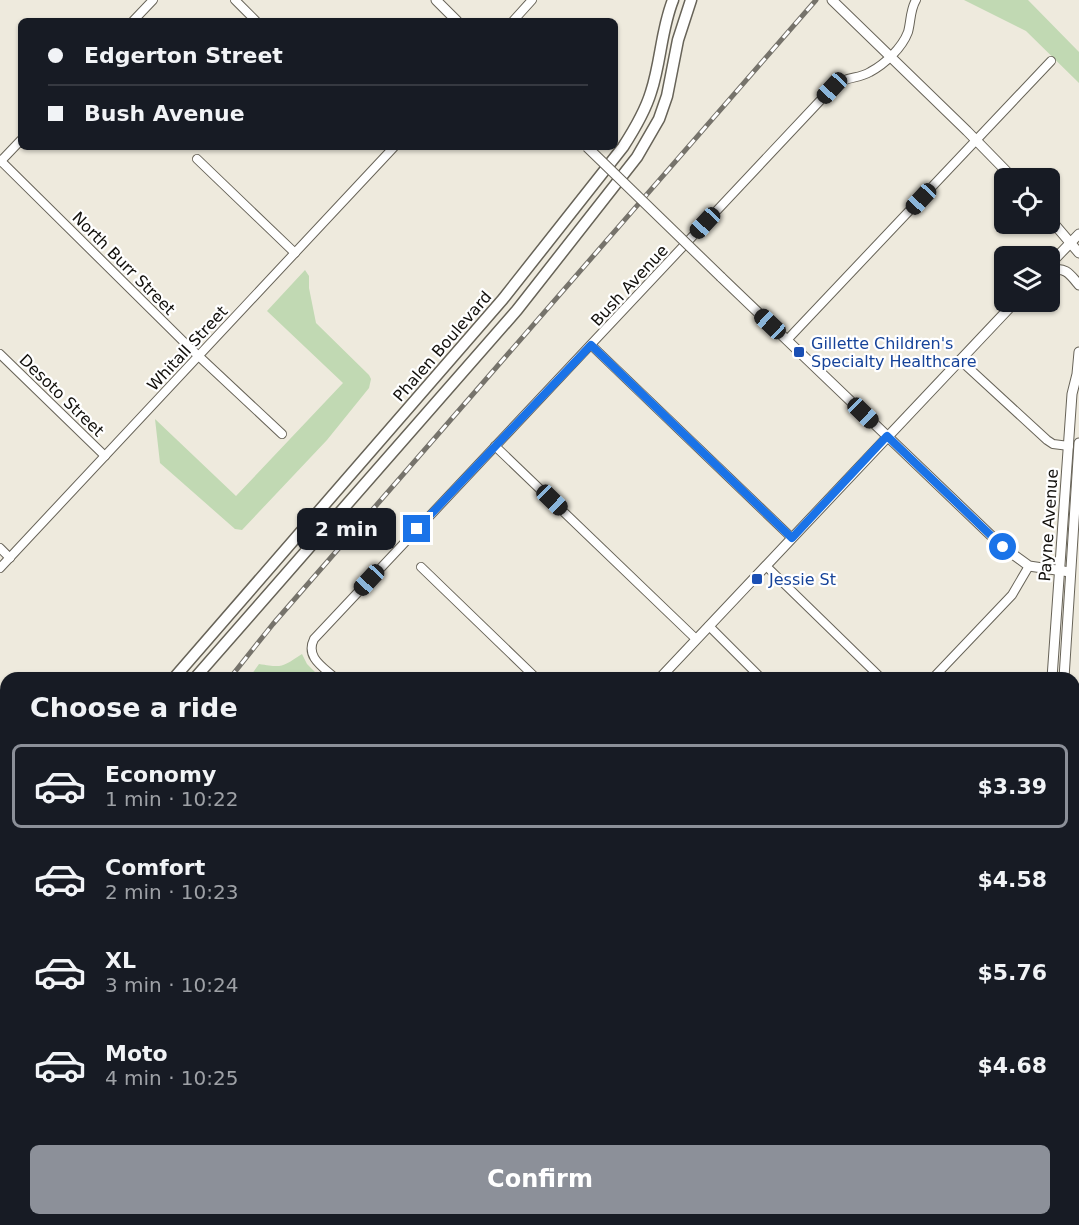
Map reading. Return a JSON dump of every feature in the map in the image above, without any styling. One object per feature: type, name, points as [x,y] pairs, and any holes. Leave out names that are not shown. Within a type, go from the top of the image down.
[{"type":"main road","name":"Phalen Boulevard","points":[[179,672],[503,299],[623,147],[635,129],[651,92],[666,19],[673,0]]},
{"type":"main road","name":"Phalen Boulevard","points":[[200,672],[517,310],[637,157],[659,119],[667,96],[680,31],[691,0]]},
{"type":"street","points":[[136,18],[153,0]]},
{"type":"street","points":[[235,0],[253,18]]},
{"type":"street","points":[[436,0],[454,18]]},
{"type":"street","points":[[516,18],[532,0]]},
{"type":"street","points":[[832,0],[1003,168]]},
{"type":"street","name":"Bush Avenue","points":[[328,672],[315,660],[310,650],[314,639],[832,88],[846,79],[870,73],[891,57],[907,34],[912,7],[916,0]]},
{"type":"street","points":[[787,340],[1051,61]]},
{"type":"street","points":[[0,161],[18,143]]},
{"type":"street","name":"Whitall Street","points":[[0,568],[295,253],[388,150]]},
{"type":"street","points":[[589,150],[1003,547],[1029,566],[1070,572]]},
{"type":"street","points":[[197,159],[295,253]]},
{"type":"street","name":"North Burr Street","points":[[0,161],[282,434]]},
{"type":"street","points":[[1060,230],[1079,253]]},
{"type":"street","points":[[1060,254],[1079,234]]},
{"type":"street","points":[[1060,268],[1068,272],[1079,285]]},
{"type":"street","points":[[666,672],[1006,312]]},
{"type":"street","points":[[591,345],[792,538]]},
{"type":"street","name":"Payne Avenue","points":[[1053,672],[1072,394],[1078,379],[1079,352]]},
{"type":"street","name":"Desoto Street","points":[[0,354],[105,456]]},
{"type":"street","points":[[960,360],[1047,440],[1053,444],[1069,446]]},
{"type":"street","name":"Payne Avenue","points":[[1064,672],[1070,572],[1078,490],[1079,443]]},
{"type":"street","points":[[495,446],[696,639]]},
{"type":"street","points":[[1066,489],[1078,490]]},
{"type":"street","points":[[0,548],[10,558]]},
{"type":"street","points":[[766,566],[875,672]]},
{"type":"street","points":[[939,672],[1012,595],[1029,566]]},
{"type":"street","points":[[421,567],[530,672]]},
{"type":"street","points":[[709,627],[755,672]]},
{"type":"green space","points":[[964,0],[1028,0],[1079,52],[1079,83],[1026,31]]},
{"type":"green space","points":[[305,270],[309,276],[316,323],[369,375],[371,379],[369,388],[327,440],[242,530],[235,529],[160,463],[155,419],[236,496],[343,383],[267,311]]},
{"type":"green space","points":[[302,654],[307,664],[315,672],[253,672],[259,664],[273,666],[290,662]]},
{"type":"railway","points":[[235,672],[273,624],[816,0]]},
{"type":"place","name":"Gillette Children's Specialty Healthcare","points":[[799,352]]},
{"type":"place","name":"Jessie St","points":[[757,579]]},
{"type":"route","points":[[417,529],[591,345],[792,538],[887,436],[1003,547]]}]
